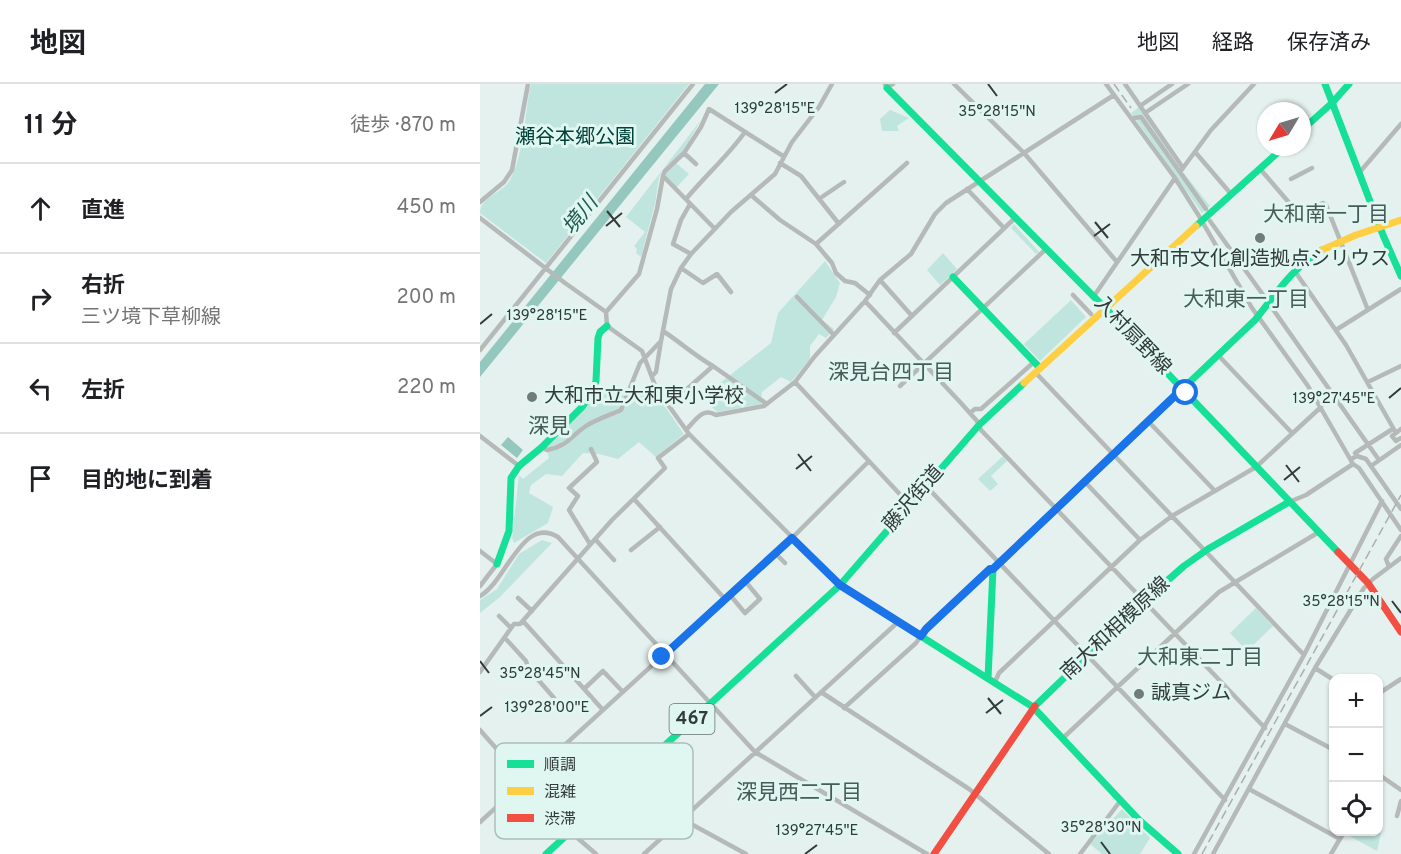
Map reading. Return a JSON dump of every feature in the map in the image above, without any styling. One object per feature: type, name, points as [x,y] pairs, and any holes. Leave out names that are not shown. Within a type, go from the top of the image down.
[{"type":"main road","points":[[1324,84],[1401,276]]},
{"type":"main road","points":[[1311,122],[1349,84]]},
{"type":"main road","name":"入村扇野線","points":[[888,85],[900,102],[1094,296],[1368,583],[1401,632]]},
{"type":"main road","name":"藤沢街道","points":[[667,743],[840,585],[979,425],[1274,156]]},
{"type":"main road","points":[[991,680],[993,569],[1258,317],[1294,270],[1316,254],[1340,241],[1401,220]]},
{"type":"main road","points":[[953,277],[1034,362],[1037,370]]},
{"type":"main road","points":[[497,564],[508,531],[510,484],[519,466],[542,447],[582,406],[594,387],[598,338],[600,332],[607,326]]},
{"type":"main road","name":"南大和相模原線","points":[[934,854],[1033,707],[1144,601],[1205,551],[1289,502]]},
{"type":"main road","points":[[840,585],[1033,707],[1154,834],[1179,854]]},
{"type":"main road","name":"藤沢街道","points":[[546,854],[562,839]]},
{"type":"street","points":[[480,202],[504,182],[512,170],[528,84]]},
{"type":"street","points":[[480,350],[693,84]]},
{"type":"street","points":[[652,376],[656,372],[671,289],[681,268],[691,254],[731,212],[768,181],[783,156],[819,107],[832,84]]},
{"type":"street","points":[[954,84],[1024,153],[1117,262]]},
{"type":"street","points":[[1106,84],[1266,299]]},
{"type":"street","points":[[1125,84],[1206,209]]},
{"type":"street","points":[[1140,106],[1172,84]]},
{"type":"street","points":[[1134,118],[1144,115],[1188,84]]},
{"type":"street","points":[[1181,170],[1211,130],[1254,84]]},
{"type":"street","points":[[480,672],[514,624],[520,624],[523,621],[592,542],[665,468],[658,458],[687,432],[704,412],[709,411],[716,415],[767,404],[795,382],[815,356],[870,295],[880,280],[911,254],[935,214],[946,203],[1114,95]]},
{"type":"street","points":[[783,156],[709,109],[701,127],[684,153],[665,171],[639,274],[606,312],[607,326],[639,348],[645,356],[656,388],[687,432],[840,585]]},
{"type":"street","points":[[1359,173],[1401,124]]},
{"type":"street","points":[[691,254],[674,244],[688,201],[701,180],[731,152],[745,132]]},
{"type":"street","points":[[684,153],[696,164]]},
{"type":"street","points":[[1196,153],[1231,195]]},
{"type":"street","points":[[780,163],[801,176],[839,224]]},
{"type":"street","points":[[816,244],[907,163]]},
{"type":"street","points":[[1291,179],[1312,168]]},
{"type":"street","points":[[1260,169],[1298,213],[1323,203],[1368,310]]},
{"type":"street","points":[[663,176],[715,229]]},
{"type":"street","points":[[1094,296],[1175,178]]},
{"type":"street","points":[[819,199],[844,182]]},
{"type":"street","points":[[967,189],[1004,228]]},
{"type":"street","points":[[751,195],[780,220],[816,244],[832,263],[836,273],[845,281],[855,283],[870,295]]},
{"type":"street","points":[[480,218],[606,312]]},
{"type":"street","points":[[894,333],[1015,218]]},
{"type":"street","points":[[1206,220],[1258,317],[1321,407],[1401,530]]},
{"type":"street","points":[[900,386],[1046,249]]},
{"type":"street","points":[[681,268],[703,283],[717,274],[731,292]]},
{"type":"street","points":[[1294,270],[1336,330],[1368,382],[1393,431],[1394,440],[1401,438]]},
{"type":"street","points":[[880,280],[912,316]]},
{"type":"street","points":[[1336,330],[1401,289]]},
{"type":"street","points":[[1073,295],[1091,314]]},
{"type":"street","points":[[797,297],[834,335]]},
{"type":"street","points":[[865,301],[970,413],[984,433],[1265,728]]},
{"type":"street","points":[[1270,305],[1379,460]]},
{"type":"street","points":[[663,331],[689,348],[698,358],[767,404]]},
{"type":"street","points":[[542,447],[547,450],[555,449],[571,441],[585,426],[621,410],[640,363],[661,340]]},
{"type":"street","points":[[1218,355],[1292,433]]},
{"type":"street","points":[[970,413],[975,409],[981,409],[1034,362]]},
{"type":"street","points":[[669,405],[712,366]]},
{"type":"street","points":[[1368,382],[1401,366]]},
{"type":"street","points":[[1037,370],[1113,455],[1304,656]]},
{"type":"street","points":[[795,382],[909,504]]},
{"type":"street","points":[[991,680],[1140,540],[1172,516],[1256,467],[1321,407]]},
{"type":"street","points":[[1148,421],[1215,491]]},
{"type":"street","name":"南大和相模原線","points":[[1289,502],[1306,495],[1354,460],[1355,453],[1369,443],[1401,429]]},
{"type":"street","points":[[480,436],[519,466]]},
{"type":"street","points":[[1371,466],[1401,445]]},
{"type":"street","points":[[591,450],[597,462],[569,488],[578,496],[569,510],[592,542],[614,560]]},
{"type":"street","points":[[1354,460],[1366,459],[1401,509]]},
{"type":"street","points":[[567,743],[792,538],[869,461]]},
{"type":"street","points":[[1085,482],[1140,540]]},
{"type":"street","points":[[926,486],[1225,800]]},
{"type":"street","points":[[634,499],[746,613],[760,599],[745,581]]},
{"type":"street","points":[[1194,854],[1304,656],[1382,501]]},
{"type":"street","points":[[1391,508],[1395,501]]},
{"type":"street","points":[[631,550],[660,527]]},
{"type":"street","points":[[480,596],[495,585],[527,538],[537,532],[546,532],[558,537],[756,752],[927,854]]},
{"type":"street","points":[[1063,738],[1219,592],[1319,532]]},
{"type":"street","points":[[1389,567],[1386,559],[1401,536]]},
{"type":"street","points":[[480,551],[497,564],[480,586]]},
{"type":"street","points":[[775,553],[785,563]]},
{"type":"street","points":[[1213,854],[1315,668],[1368,583],[1400,560]]},
{"type":"street","points":[[844,708],[990,569],[993,569]]},
{"type":"street","points":[[518,598],[532,611]]},
{"type":"street","points":[[499,616],[511,628]]},
{"type":"street","points":[[523,621],[603,710]]},
{"type":"street","points":[[693,809],[898,622]]},
{"type":"street","points":[[505,638],[554,698]]},
{"type":"street","points":[[1315,668],[1329,677]]},
{"type":"street","points":[[584,688],[603,671],[623,692]]},
{"type":"street","points":[[796,676],[815,697]]},
{"type":"street","points":[[1383,691],[1401,679]]},
{"type":"street","points":[[821,692],[975,794],[1049,854]]},
{"type":"street","points":[[1285,723],[1329,747]]},
{"type":"street","points":[[480,730],[495,747]]},
{"type":"street","points":[[1383,777],[1401,790]]},
{"type":"street","points":[[1249,789],[1340,839]]},
{"type":"street","points":[[1080,854],[1121,800]]},
{"type":"street","points":[[1398,816],[1401,801]]},
{"type":"street","points":[[480,822],[495,809]]},
{"type":"street","points":[[693,825],[746,854]]},
{"type":"street","points":[[1331,854],[1342,836]]},
{"type":"street","points":[[578,839],[596,854]]},
{"type":"street","points":[[644,854],[660,839]]},
{"type":"green space","name":"瀬谷本郷公園","points":[[531,84],[689,84],[546,263],[480,213],[484,203],[507,184],[515,169]]},
{"type":"green space","points":[[1139,107],[1183,172],[1210,206],[1202,213],[1131,113]]},
{"type":"green space","points":[[890,110],[909,118],[897,126],[899,131],[882,131],[880,119]]},
{"type":"green space","points":[[701,120],[682,153],[664,168],[659,177],[655,204],[641,257],[636,253],[637,249],[634,246],[645,232],[626,217]]},
{"type":"green space","points":[[676,163],[689,174],[676,188],[665,178],[667,172]]},
{"type":"green space","points":[[1014,224],[1039,252],[1036,254],[1011,228]]},
{"type":"green space","points":[[943,253],[957,269],[940,285],[927,270]]},
{"type":"green space","points":[[825,261],[840,283],[836,297],[822,320],[834,329],[826,338],[819,334],[810,346],[810,359],[791,382],[781,377],[762,392],[761,404],[717,412],[702,397],[771,343],[778,313]]},
{"type":"green space","points":[[1071,300],[1086,317],[1040,361],[1024,344]]},
{"type":"green space","points":[[652,388],[684,434],[656,457],[639,442],[618,459],[583,453],[562,476],[546,474],[531,485],[529,493],[553,507],[548,523],[514,543],[512,538],[519,475],[523,479],[549,458],[546,446],[572,422],[595,395]]},
{"type":"green space","points":[[1003,456],[1007,461],[991,476],[998,484],[990,491],[978,479]]},
{"type":"green space","points":[[542,540],[552,543],[500,597],[480,613],[480,600],[497,589],[519,554]]},
{"type":"green space","points":[[1256,608],[1273,626],[1247,651],[1230,633]]},
{"type":"green space","points":[[1122,809],[1150,838],[1140,854],[1102,854],[1090,844]]},
{"type":"green space","points":[[1350,836],[1380,836],[1377,851]]},
{"type":"shaded area","points":[[705,84],[719,84],[480,377],[480,362]]},
{"type":"shaded area","points":[[508,437],[523,450],[517,458],[501,445]]},
{"type":"railway","points":[[1114,84],[1131,108]]},
{"type":"railway","points":[[1202,854],[1401,495]]},
{"type":"traffic: fast","points":[[1325,84],[1401,276]]},
{"type":"traffic: fast","points":[[1311,122],[1349,84]]},
{"type":"traffic: fast","points":[[887,88],[1109,312],[1338,552]]},
{"type":"traffic: fast","points":[[1196,226],[1274,156]]},
{"type":"traffic: fast","points":[[988,678],[993,569],[1255,320],[1293,273],[1322,250]]},
{"type":"traffic: fast","points":[[953,277],[1040,368]]},
{"type":"traffic: fast","points":[[497,564],[509,531],[511,478],[519,466],[542,447],[582,407],[593,390],[596,381],[598,338],[600,332],[607,326]]},
{"type":"traffic: fast","points":[[667,743],[840,585],[979,425],[1024,383]]},
{"type":"traffic: fast","points":[[1035,706],[1144,601],[1184,566],[1208,549],[1289,502]]},
{"type":"traffic: fast","points":[[840,585],[1033,707],[1139,820],[1178,854]]},
{"type":"traffic: fast","points":[[546,854],[562,839]]},
{"type":"traffic: slow","points":[[1322,250],[1356,235],[1401,220]]},
{"type":"traffic: slow","points":[[1024,383],[1196,226]]},
{"type":"traffic: jam","points":[[1338,552],[1368,583],[1401,632]]},
{"type":"traffic: jam","points":[[934,854],[1035,706]]},
{"type":"place","name":"大和市文化創造拠点シリウス","points":[[1260,238]]},
{"type":"place","name":"大和市立大和東小学校","points":[[532,397]]},
{"type":"place","name":"誠真ジム","points":[[1139,694]]},
{"type":"district","name":"大和南一丁目","points":[[1326,215]]},
{"type":"district","name":"大和東一丁目","points":[[1246,300]]},
{"type":"district","name":"深見台四丁目","points":[[891,373]]},
{"type":"district","name":"深見","points":[[549,427]]},
{"type":"district","name":"大和東二丁目","points":[[1200,658]]},
{"type":"district","name":"深見西二丁目","points":[[799,793]]},
{"type":"route","points":[[662,657],[792,538],[840,585],[921,636],[1182,389],[1186,393]]},
{"type":"water label","name":"境川","points":[[581,216]]}]
